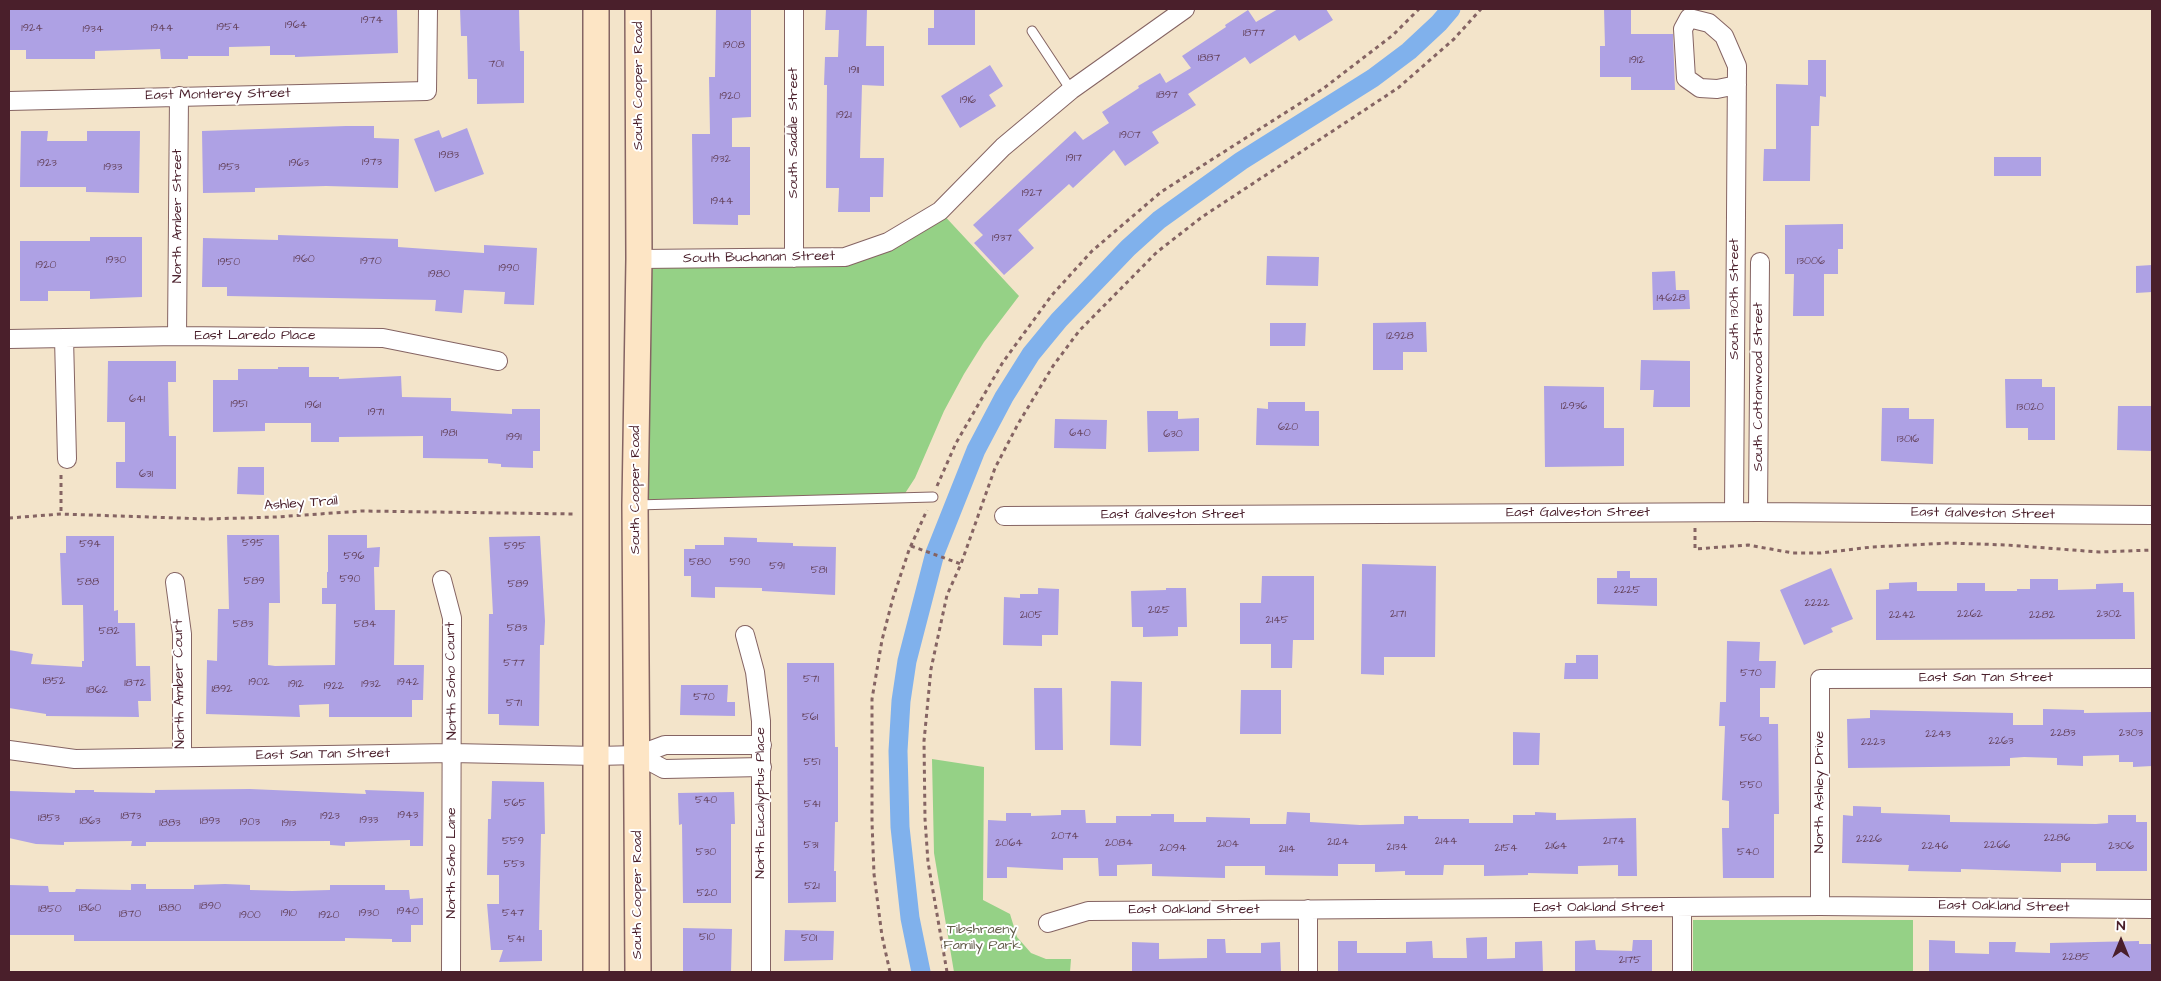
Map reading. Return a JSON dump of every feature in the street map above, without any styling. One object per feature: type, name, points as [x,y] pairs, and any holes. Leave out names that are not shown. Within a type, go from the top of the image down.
[{"type":"main road","points":[[596,9],[596,972]]},
{"type":"main road","name":"South Cooper Road","points":[[638,9],[639,259],[635,505],[638,972]]},
{"type":"main road","points":[[597,259],[639,259]]},
{"type":"street","name":"East Monterey Street","points":[[9,101],[427,91],[428,9]]},
{"type":"street","name":"South Saddle Street","points":[[794,9],[794,258]]},
{"type":"street","name":"South Buchanan Street","points":[[639,259],[845,257],[888,242],[940,211],[1003,147],[1072,90],[1185,9]]},
{"type":"street","name":"South 130th Street","points":[[1734,512],[1736,85]]},
{"type":"street","name":"North Amber Street","points":[[177,336],[179,96]]},
{"type":"street","name":"South Cottonwood Street","points":[[1758,512],[1760,262]]},
{"type":"street","name":"East Laredo Place","points":[[9,339],[177,336],[383,338],[498,362]]},
{"type":"street","points":[[64,338],[67,459]]},
{"type":"street","name":"East Galveston Street","points":[[1004,516],[1758,512],[2152,516]]},
{"type":"street","name":"North Soho Court","points":[[442,580],[452,618],[452,754]]},
{"type":"street","name":"North Amber Court","points":[[175,582],[182,634],[182,756]]},
{"type":"street","name":"North Eucalyptus Place","points":[[745,634],[755,672],[761,721],[761,972]]},
{"type":"street","name":"East San Tan Street","points":[[1820,679],[2152,678]]},
{"type":"street","name":"North Ashley Drive","points":[[1820,679],[1820,906]]},
{"type":"street","name":"East San Tan Street","points":[[9,750],[75,759],[182,756],[452,754],[638,755],[664,769],[762,745]]},
{"type":"street","name":"North Soho Lane","points":[[451,972],[452,754]]},
{"type":"street","name":"East San Tan Street","points":[[707,757],[762,767]]},
{"type":"street","name":"East Oakland Street","points":[[1048,923],[1088,911],[1820,906],[2152,909]]},
{"type":"street","points":[[1682,907],[1682,972]]},
{"type":"street","points":[[1308,909],[1308,972]]},
{"type":"lane","points":[[1032,31],[1072,90]]},
{"type":"lane","points":[[635,505],[933,497]]},
{"type":"path","points":[[890,972],[882,936],[874,874],[872,699],[891,606],[911,546],[956,443],[1003,362],[1052,295],[1092,251],[1161,192],[1324,88],[1393,35],[1419,9]]},
{"type":"path","points":[[947,972],[928,862],[925,819],[924,741],[931,669],[947,595],[961,564],[995,468],[1018,424],[1053,366],[1079,331],[1157,252],[1202,217],[1398,88],[1454,39],[1481,9]]},
{"type":"path","points":[[61,514],[61,470],[67,459]]},
{"type":"path","name":"Ashley Trail","points":[[9,518],[61,514],[207,519],[276,517],[362,511],[596,515]]},
{"type":"path","points":[[1695,512],[1695,549],[1748,545],[1793,553],[1822,553],[1872,547],[1949,543],[2099,552],[2152,550]]},
{"type":"path","points":[[911,546],[961,564]]},
{"type":"green space","points":[[940,211],[1019,296],[984,342],[964,374],[944,411],[915,478],[902,498],[635,505],[639,259],[845,257]]},
{"type":"green space","name":"Tibshraeny Family Park","points":[[932,759],[984,767],[983,900],[1010,914],[1017,937],[1031,953],[1046,959],[1071,959],[1070,972],[954,972],[934,853]]},
{"type":"green space","points":[[1693,920],[1913,920],[1913,972],[1693,972]]},
{"type":"building","points":[[9,9],[397,9],[398,53],[295,57],[295,55],[270,55],[270,46],[229,47],[229,56],[188,56],[188,59],[161,59],[160,49],[95,51],[95,59],[26,59],[26,50],[9,50]]},
{"type":"building","points":[[460,9],[519,9],[520,51],[524,51],[524,103],[477,104],[477,79],[468,79],[467,36],[461,36]]},
{"type":"building","points":[[716,9],[751,9],[751,117],[732,118],[732,147],[750,147],[750,215],[738,215],[738,225],[693,224],[692,134],[710,134],[709,77],[715,77]]},
{"type":"building","points":[[826,9],[867,9],[866,46],[884,46],[884,86],[862,85],[860,158],[884,158],[883,197],[870,197],[870,212],[838,212],[839,188],[826,188],[827,85],[824,85],[825,57],[838,57],[839,30],[825,30]]},
{"type":"building","points":[[934,9],[975,9],[975,45],[928,45],[928,28],[934,28]]},
{"type":"building","points":[[1278,9],[1326,9],[1333,20],[1299,41],[1295,35],[1250,64],[1245,57],[1188,94],[1196,105],[1152,132],[1159,143],[1125,166],[1114,150],[1073,188],[1069,184],[1018,230],[1034,248],[1004,275],[974,243],[983,235],[973,225],[1075,131],[1083,140],[1109,123],[1102,112],[1139,88],[1138,86],[1160,73],[1166,83],[1191,68],[1182,56],[1248,10],[1256,22]]},
{"type":"building","points":[[1604,9],[1631,9],[1631,34],[1673,34],[1675,90],[1631,90],[1631,77],[1600,77],[1600,46],[1605,46]]},
{"type":"building","points":[[1808,60],[1826,60],[1826,97],[1820,96],[1819,126],[1811,126],[1810,181],[1763,181],[1764,149],[1776,149],[1776,84],[1808,85]]},
{"type":"building","points":[[990,65],[1003,86],[989,95],[996,106],[960,128],[941,96]]},
{"type":"building","points":[[374,126],[374,138],[399,139],[398,188],[326,186],[255,188],[255,192],[203,193],[202,131]]},
{"type":"building","points":[[467,128],[484,174],[435,192],[414,139],[439,130],[442,138]]},
{"type":"building","points":[[21,131],[48,131],[47,141],[87,141],[87,131],[140,131],[139,193],[86,192],[86,187],[20,187]]},
{"type":"building","points":[[1994,157],[2041,157],[2041,176],[1994,176]]},
{"type":"building","points":[[1843,224],[1843,249],[1838,249],[1838,274],[1824,274],[1824,316],[1793,316],[1794,274],[1785,274],[1785,225]]},
{"type":"building","points":[[278,235],[398,239],[398,247],[484,253],[484,245],[537,248],[534,305],[504,304],[505,292],[464,290],[462,313],[435,311],[436,300],[227,296],[227,287],[202,287],[203,238],[278,240]]},
{"type":"building","points":[[90,237],[142,237],[142,297],[90,299],[90,291],[48,291],[48,301],[20,301],[20,241],[90,241]]},
{"type":"building","points":[[1267,256],[1319,257],[1318,286],[1266,285]]},
{"type":"building","points":[[2152,265],[2152,292],[2136,293],[2136,266]]},
{"type":"building","points":[[1675,271],[1676,290],[1689,290],[1690,309],[1653,310],[1652,272]]},
{"type":"building","points":[[1426,322],[1427,352],[1403,352],[1403,370],[1373,370],[1373,323]]},
{"type":"building","points":[[1270,323],[1306,323],[1305,346],[1270,346]]},
{"type":"building","points":[[1641,360],[1690,361],[1690,407],[1653,407],[1654,390],[1640,390]]},
{"type":"building","points":[[108,361],[176,361],[176,382],[168,382],[169,436],[176,436],[176,489],[116,488],[116,462],[125,462],[125,422],[107,422]]},
{"type":"building","points":[[278,367],[309,367],[309,377],[339,377],[339,379],[401,376],[402,397],[451,398],[451,411],[512,414],[512,409],[540,409],[540,451],[533,451],[533,468],[501,467],[501,464],[488,463],[488,459],[423,458],[423,436],[339,437],[339,442],[311,442],[311,423],[265,423],[265,431],[213,432],[213,380],[238,380],[238,369],[278,369]]},
{"type":"building","points":[[2005,379],[2042,379],[2042,387],[2055,387],[2055,440],[2028,440],[2028,428],[2006,428]]},
{"type":"building","points":[[1544,386],[1604,387],[1604,428],[1624,428],[1624,466],[1545,467]]},
{"type":"building","points":[[1268,402],[1305,402],[1305,411],[1319,411],[1319,446],[1256,445],[1257,408],[1268,409]]},
{"type":"building","points":[[2118,406],[2152,406],[2152,451],[2117,450]]},
{"type":"building","points":[[1882,408],[1909,408],[1909,419],[1934,419],[1933,464],[1881,461]]},
{"type":"building","points":[[1147,411],[1178,411],[1178,419],[1199,418],[1199,451],[1148,452]]},
{"type":"building","points":[[1055,419],[1107,420],[1106,449],[1054,448]]},
{"type":"building","points":[[238,467],[264,467],[264,495],[237,494]]},
{"type":"building","points":[[227,535],[279,535],[280,603],[269,603],[268,665],[275,666],[335,665],[336,604],[322,604],[322,588],[327,588],[328,535],[367,535],[367,548],[380,547],[379,567],[374,567],[375,610],[395,610],[394,665],[424,665],[423,700],[412,700],[412,717],[329,717],[329,704],[299,705],[300,717],[206,714],[207,660],[217,661],[218,609],[229,609]]},
{"type":"building","points":[[66,536],[114,536],[114,611],[118,610],[118,623],[135,623],[136,666],[150,666],[151,701],[138,701],[139,717],[46,716],[46,714],[9,708],[9,650],[33,654],[31,664],[82,667],[82,661],[84,661],[83,605],[62,605],[60,553],[66,553]]},
{"type":"building","points":[[540,536],[545,621],[544,645],[540,645],[539,726],[499,725],[499,714],[488,714],[489,614],[493,614],[489,537]]},
{"type":"building","points":[[724,537],[757,538],[757,542],[793,543],[793,546],[836,547],[835,595],[762,591],[762,588],[715,587],[715,598],[691,597],[691,576],[684,576],[684,549],[695,549],[695,545],[724,545]]},
{"type":"building","points":[[1362,564],[1436,566],[1435,657],[1384,657],[1384,675],[1361,674]]},
{"type":"building","points":[[1831,568],[1853,619],[1831,628],[1833,632],[1804,645],[1780,590]]},
{"type":"building","points":[[1617,571],[1630,571],[1630,578],[1657,578],[1657,606],[1597,604],[1597,578],[1617,578]]},
{"type":"building","points":[[1262,576],[1314,576],[1314,640],[1293,640],[1292,668],[1271,668],[1271,644],[1240,644],[1240,603],[1261,603]]},
{"type":"building","points":[[2030,579],[2058,579],[2058,590],[2096,589],[2096,584],[2123,583],[2123,592],[2134,592],[2135,639],[1876,640],[1876,590],[1889,589],[1889,583],[1917,582],[1917,591],[1957,591],[1957,583],[1985,583],[1985,591],[2017,591],[2017,589],[2030,589]]},
{"type":"building","points":[[1038,588],[1059,589],[1058,635],[1042,635],[1042,646],[1003,645],[1004,597],[1020,598],[1020,594],[1038,594]]},
{"type":"building","points":[[1166,588],[1186,588],[1187,627],[1178,627],[1178,636],[1143,637],[1143,627],[1132,627],[1131,591],[1166,590]]},
{"type":"building","points":[[1727,641],[1760,642],[1759,661],[1776,661],[1775,688],[1760,688],[1760,717],[1769,717],[1769,724],[1778,724],[1779,814],[1774,814],[1774,878],[1723,878],[1722,828],[1729,828],[1729,801],[1722,800],[1725,726],[1719,726],[1720,702],[1726,702]]},
{"type":"building","points":[[1576,655],[1598,655],[1598,679],[1564,679],[1565,663],[1576,663]]},
{"type":"building","points":[[787,663],[834,663],[835,747],[838,747],[838,822],[835,822],[834,871],[836,871],[836,902],[788,903]]},
{"type":"building","points":[[1111,681],[1142,682],[1141,746],[1110,745]]},
{"type":"building","points":[[681,685],[728,685],[727,702],[735,702],[735,716],[680,715]]},
{"type":"building","points":[[1034,688],[1062,688],[1063,750],[1035,750]]},
{"type":"building","points":[[1241,690],[1281,690],[1281,734],[1240,734]]},
{"type":"building","points":[[2043,709],[2084,710],[2084,713],[2152,712],[2152,766],[2133,767],[2133,762],[2119,762],[2119,755],[2083,756],[2083,766],[2057,765],[2057,758],[2024,757],[2010,758],[2010,766],[1848,768],[1847,719],[1870,718],[1870,710],[2013,713],[2013,725],[2043,725]]},
{"type":"building","points":[[1513,732],[1540,733],[1539,765],[1513,765]]},
{"type":"building","points":[[492,781],[544,782],[545,834],[541,834],[539,930],[542,930],[542,961],[499,962],[503,950],[491,950],[487,904],[499,904],[499,875],[487,875],[488,819],[491,819]]},
{"type":"building","points":[[250,789],[366,794],[365,790],[424,792],[423,846],[410,846],[410,840],[345,842],[345,846],[330,845],[330,841],[146,842],[146,846],[131,846],[132,841],[64,842],[64,845],[36,844],[9,838],[9,791],[75,793],[75,790],[94,790],[94,792],[155,793],[155,790]]},
{"type":"building","points":[[734,792],[735,824],[731,824],[731,903],[683,903],[682,824],[679,825],[678,793]]},
{"type":"building","points":[[1853,806],[1881,807],[1881,813],[1950,815],[1950,822],[2096,824],[2108,823],[2108,815],[2136,815],[2136,822],[2147,822],[2147,871],[2096,871],[2096,863],[2061,863],[2061,872],[1961,869],[1961,872],[1908,871],[1909,865],[1842,863],[1843,815],[1853,816]]},
{"type":"building","points":[[1061,810],[1085,810],[1086,823],[1116,823],[1116,816],[1174,814],[1174,822],[1206,822],[1206,817],[1250,818],[1250,824],[1286,824],[1287,812],[1310,813],[1310,822],[1360,825],[1404,824],[1404,816],[1418,816],[1418,819],[1469,819],[1469,823],[1513,823],[1513,815],[1535,815],[1535,812],[1556,813],[1556,820],[1636,818],[1637,876],[1618,876],[1618,865],[1578,866],[1578,874],[1528,873],[1528,875],[1484,876],[1484,865],[1444,865],[1443,875],[1405,875],[1405,871],[1375,872],[1375,864],[1338,864],[1338,876],[1265,875],[1265,866],[1225,866],[1225,878],[1152,876],[1152,864],[1117,865],[1117,876],[1099,876],[1098,858],[1063,858],[1063,870],[1007,867],[1007,878],[987,878],[988,820],[1006,821],[1006,813],[1031,813],[1031,816],[1061,815]]},
{"type":"building","points":[[131,884],[146,884],[146,889],[194,889],[194,885],[225,884],[250,885],[250,890],[292,891],[330,890],[330,885],[385,885],[385,890],[409,890],[410,899],[423,898],[423,925],[411,925],[411,942],[392,942],[392,939],[345,938],[345,941],[74,941],[74,935],[9,935],[9,885],[48,886],[49,892],[75,892],[76,889],[131,890]]},
{"type":"building","points":[[683,928],[732,929],[731,972],[683,972]]},
{"type":"building","points":[[785,930],[834,931],[833,960],[784,961]]},
{"type":"building","points":[[1487,937],[1487,959],[1515,958],[1515,942],[1542,941],[1543,972],[1338,972],[1338,941],[1357,941],[1357,953],[1406,953],[1406,942],[1432,941],[1433,958],[1467,958],[1466,938]]},
{"type":"building","points":[[1207,939],[1225,939],[1226,953],[1261,953],[1261,943],[1280,942],[1281,972],[1132,972],[1132,942],[1159,943],[1159,959],[1207,958]]},
{"type":"building","points":[[1595,940],[1596,950],[1632,951],[1633,940],[1652,940],[1652,972],[1575,972],[1575,941]]},
{"type":"building","points":[[1929,940],[1955,941],[1955,953],[1989,954],[1989,942],[2016,942],[2015,952],[2050,953],[2050,943],[2139,941],[2139,944],[2152,944],[2152,972],[1929,972]]},
{"type":"waterway","points":[[921,972],[910,918],[900,827],[898,751],[901,701],[907,661],[935,553],[976,450],[1004,397],[1031,354],[1059,320],[1128,248],[1159,220],[1241,161],[1373,78],[1409,51],[1451,9]]}]
